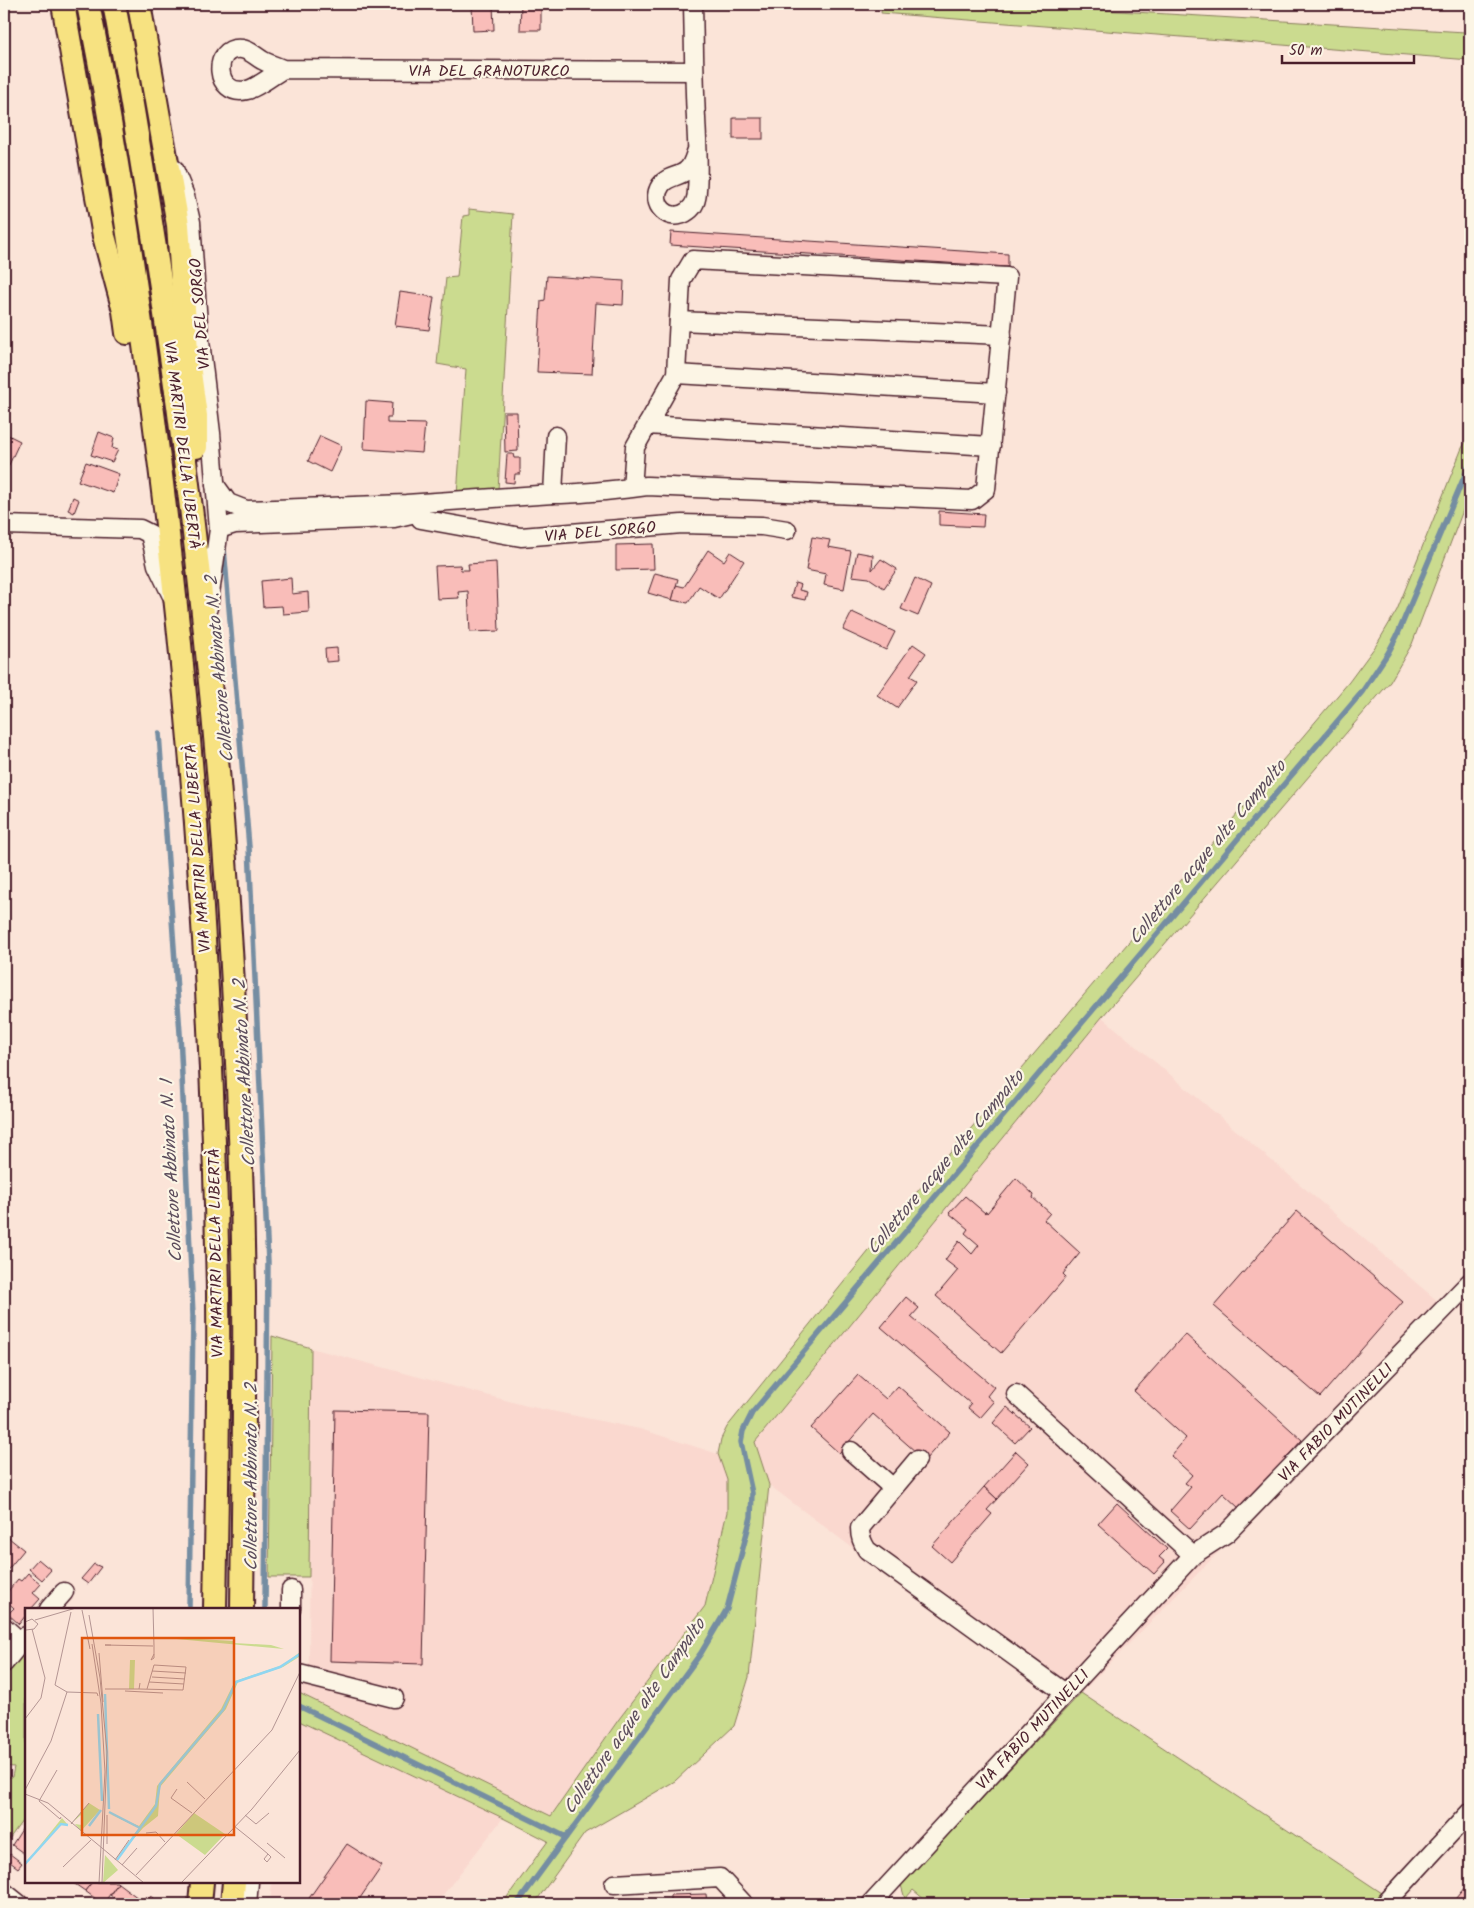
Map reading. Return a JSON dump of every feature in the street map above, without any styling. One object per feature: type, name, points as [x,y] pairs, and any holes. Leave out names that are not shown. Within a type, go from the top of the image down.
[{"type":"main road","points":[[63,4],[104,236],[124,311],[130,354],[158,453]]},
{"type":"main road","name":"VIA MARTIRI DELLA LIBERTÀ","points":[[88,4],[104,83],[158,453],[188,724],[201,899],[212,1104],[218,1294],[214,1608]]},
{"type":"main road","name":"VIA MARTIRI DELLA LIBERTÀ","points":[[114,4],[135,115],[176,386],[205,631],[227,897],[238,1103],[244,1294],[242,1608]]},
{"type":"main road","points":[[138,4],[164,148],[181,257],[187,351],[196,416],[195,538]]},
{"type":"main road","points":[[200,1904],[202,1883]]},
{"type":"street","points":[[693,4],[697,150]]},
{"type":"street","name":"VIA DEL GRANOTURCO","points":[[284,69],[694,71]]},
{"type":"street","name":"VIA DEL SORGO","points":[[164,148],[186,196],[191,222],[198,324],[219,529],[205,631]]},
{"type":"street","points":[[215,484],[228,503],[246,510],[420,508],[553,494],[585,494],[632,488],[647,486],[972,500],[986,489],[1007,277],[694,260],[681,280],[676,374],[635,447],[632,488]]},
{"type":"street","points":[[678,321],[1002,335]]},
{"type":"street","points":[[676,374],[996,393]]},
{"type":"street","points":[[647,425],[990,446]]},
{"type":"street","points":[[553,494],[556,436]]},
{"type":"street","name":"VIA DEL SORGO","points":[[420,508],[421,519],[521,537],[682,524],[762,526],[787,530]]},
{"type":"street","points":[[219,529],[235,524],[394,518],[420,508]]},
{"type":"street","points":[[4,525],[140,529],[150,534],[157,565],[176,605]]},
{"type":"street","name":"VIA FABIO MUTINELLI","points":[[871,1904],[1193,1555],[1227,1533],[1470,1282]]},
{"type":"street","points":[[1016,1394],[1193,1555]]},
{"type":"street","points":[[851,1452],[893,1488]]},
{"type":"street","points":[[916,1460],[860,1528],[860,1536],[867,1550],[1065,1693]]},
{"type":"street","points":[[291,1590],[291,1608]]},
{"type":"street","points":[[50,1608],[64,1592]]},
{"type":"street","points":[[4,1628],[24,1639],[4,1663]]},
{"type":"street","points":[[300,1674],[394,1698]]},
{"type":"street","points":[[1385,1904],[1469,1817]]},
{"type":"street","points":[[614,1884],[720,1878],[744,1904]]},
{"type":"street","points":[[239,1888],[247,1904]]},
{"type":"shaded area","points":[[1102,1017],[1440,1303],[1450,1315],[1081,1693],[1058,1677],[1048,1688],[874,1564],[769,1485],[755,1442]]},
{"type":"shaded area","points":[[311,1348],[527,1406],[640,1429],[718,1454],[727,1480],[727,1512],[705,1606],[619,1719],[551,1816],[300,1694],[309,1662]]},
{"type":"shaded area","points":[[300,1721],[503,1818],[436,1904],[270,1904],[272,1883],[300,1883]]},
{"type":"green space","points":[[882,4],[1002,4],[1465,32],[1465,49],[1470,49],[1470,60],[881,13]]},
{"type":"green space","points":[[469,209],[513,214],[498,491],[457,495],[466,369],[437,364],[446,278],[457,277],[463,216],[469,215]]},
{"type":"green space","points":[[1470,435],[1470,492],[1412,644],[1390,682],[1102,1017],[755,1442],[769,1485],[749,1677],[734,1726],[675,1781],[585,1833],[534,1904],[502,1904],[548,1841],[300,1721],[300,1693],[551,1816],[619,1719],[705,1606],[727,1512],[727,1480],[718,1454],[721,1439],[727,1427],[906,1205],[1349,682],[1377,644],[1397,610],[1462,448]]},
{"type":"green space","points":[[272,1336],[311,1348],[309,1577],[269,1577]]},
{"type":"green space","points":[[25,1650],[25,1817],[4,1846],[4,1778],[12,1777],[14,1767],[4,1766],[4,1675]]},
{"type":"green space","points":[[1081,1693],[1385,1895],[1376,1904],[930,1904],[913,1890],[905,1899],[901,1885]]},
{"type":"building","points":[[472,4],[493,4],[494,30],[473,31]]},
{"type":"building","points":[[521,4],[541,4],[541,30],[520,30]]},
{"type":"building","points":[[1465,7],[1470,8],[1470,23],[1464,23]]},
{"type":"building","points":[[733,118],[763,118],[763,139],[733,139]]},
{"type":"building","points":[[671,232],[1008,254],[1008,267],[670,245]]},
{"type":"building","points":[[547,276],[624,281],[623,305],[596,303],[592,374],[537,372],[541,301],[545,300]]},
{"type":"building","points":[[400,292],[434,297],[429,330],[395,326]]},
{"type":"building","points":[[366,401],[392,403],[391,417],[387,417],[387,423],[425,424],[422,453],[364,449]]},
{"type":"building","points":[[504,412],[517,412],[518,451],[505,452]]},
{"type":"building","points":[[99,432],[114,438],[112,448],[118,450],[112,462],[91,455]]},
{"type":"building","points":[[4,433],[20,441],[7,469],[5,467],[4,470]]},
{"type":"building","points":[[320,436],[342,446],[330,472],[308,461]]},
{"type":"building","points":[[507,454],[513,454],[514,458],[520,458],[520,474],[515,474],[514,483],[505,482]]},
{"type":"building","points":[[86,462],[119,474],[113,493],[78,481]]},
{"type":"building","points":[[73,497],[79,500],[74,513],[68,510]]},
{"type":"building","points":[[939,511],[984,514],[983,527],[939,525]]},
{"type":"building","points":[[812,537],[830,540],[828,547],[851,551],[844,589],[824,585],[826,574],[806,570]]},
{"type":"building","points":[[653,544],[654,569],[616,570],[616,545]]},
{"type":"building","points":[[708,550],[724,561],[730,552],[744,561],[719,599],[699,586],[688,603],[672,600],[676,585],[684,587]]},
{"type":"building","points":[[857,552],[873,555],[872,570],[881,559],[897,569],[884,588],[869,578],[852,576]]},
{"type":"building","points":[[496,562],[499,631],[470,632],[468,591],[458,592],[459,598],[437,599],[435,566],[460,565],[461,570],[469,570],[468,564]]},
{"type":"building","points":[[655,573],[678,579],[672,600],[648,593]]},
{"type":"building","points":[[291,578],[292,594],[308,592],[309,612],[283,614],[282,606],[263,607],[261,581]]},
{"type":"building","points":[[915,578],[931,586],[918,616],[901,609]]},
{"type":"building","points":[[795,583],[801,585],[799,590],[807,592],[805,600],[791,597]]},
{"type":"building","points":[[852,612],[895,632],[886,650],[843,630]]},
{"type":"building","points":[[913,644],[926,653],[910,676],[917,680],[897,708],[877,695]]},
{"type":"building","points":[[337,648],[338,661],[326,662],[325,649]]},
{"type":"building","points":[[1016,1178],[1034,1195],[1033,1198],[1050,1213],[1044,1220],[1080,1253],[1063,1274],[1066,1277],[1001,1353],[936,1296],[958,1270],[945,1260],[959,1241],[972,1254],[979,1245],[965,1233],[968,1229],[949,1213],[965,1196],[987,1213]]},
{"type":"building","points":[[1297,1211],[1403,1302],[1320,1397],[1214,1306]]},
{"type":"building","points":[[906,1297],[919,1308],[911,1317],[994,1387],[987,1396],[994,1402],[980,1418],[968,1408],[971,1404],[881,1327]]},
{"type":"building","points":[[1185,1334],[1302,1440],[1240,1509],[1223,1493],[1190,1529],[1170,1511],[1191,1487],[1185,1483],[1192,1475],[1171,1456],[1186,1438],[1134,1391]]},
{"type":"building","points":[[858,1375],[886,1399],[898,1386],[950,1432],[925,1460],[873,1414],[839,1453],[811,1428]]},
{"type":"building","points":[[1007,1407],[1030,1427],[1015,1443],[993,1423]]},
{"type":"building","points":[[335,1410],[429,1412],[423,1664],[330,1661]]},
{"type":"building","points":[[1016,1451],[1029,1463],[997,1499],[984,1487]]},
{"type":"building","points":[[984,1487],[997,1499],[987,1510],[992,1514],[950,1562],[932,1546]]},
{"type":"building","points":[[1117,1503],[1167,1549],[1159,1557],[1165,1562],[1154,1574],[1098,1524]]},
{"type":"building","points":[[4,1534],[24,1550],[5,1573],[4,1572]]},
{"type":"building","points":[[38,1559],[51,1570],[42,1580],[29,1569]]},
{"type":"building","points":[[94,1564],[101,1567],[88,1584],[81,1579]]},
{"type":"building","points":[[28,1573],[41,1584],[33,1593],[40,1599],[32,1608],[25,1608],[25,1616],[19,1624],[8,1614],[14,1608],[4,1599],[4,1596],[18,1579],[21,1581]]},
{"type":"building","points":[[25,1825],[25,1854],[12,1845]]},
{"type":"building","points":[[347,1844],[382,1866],[356,1904],[305,1904]]},
{"type":"building","points":[[10,1854],[22,1863],[18,1868],[6,1859]]},
{"type":"building","points":[[1470,1881],[1470,1904],[1451,1904]]},
{"type":"building","points":[[73,1883],[91,1883],[85,1891]]},
{"type":"building","points":[[91,1883],[118,1883],[103,1904],[85,1891]]},
{"type":"building","points":[[118,1883],[142,1901],[140,1904],[123,1904],[110,1895]]},
{"type":"building","points":[[706,1894],[707,1904],[608,1904],[670,1901],[670,1895]]},
{"type":"building","points":[[146,1896],[149,1899],[151,1896],[154,1898],[149,1904],[140,1904]]},
{"type":"building","points":[[600,1899],[600,1904],[564,1904],[564,1901]]},
{"type":"waterway","name":"Collettore acque alte Campalto","points":[[517,1904],[701,1653],[727,1609],[751,1517],[752,1493],[741,1442],[743,1431],[752,1413],[1362,692],[1397,636],[1470,463]]},
{"type":"waterway","name":"Collettore Abbinato N. 2","points":[[224,548],[249,847],[268,1262],[265,1608]]},
{"type":"waterway","name":"Collettore Abbinato N. 1","points":[[159,733],[180,1033],[193,1315],[189,1608]]},
{"type":"waterway","name":"Collettore Abbinato N. 2","points":[[300,1706],[566,1837]]}]
